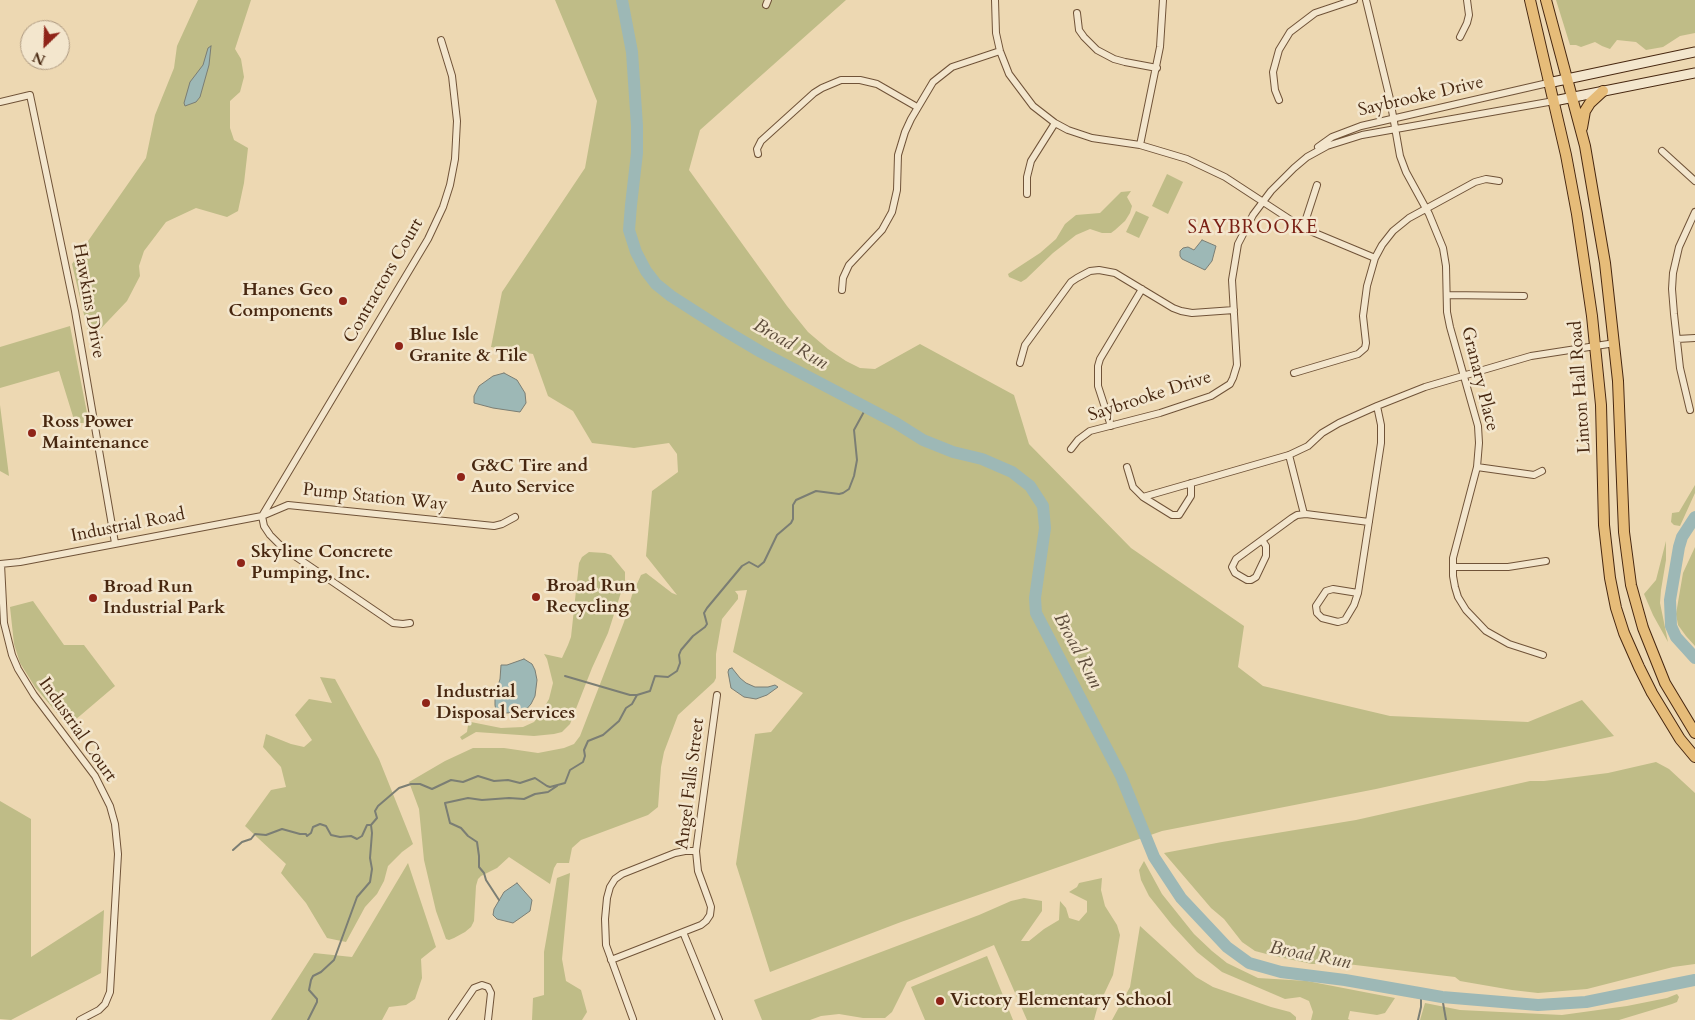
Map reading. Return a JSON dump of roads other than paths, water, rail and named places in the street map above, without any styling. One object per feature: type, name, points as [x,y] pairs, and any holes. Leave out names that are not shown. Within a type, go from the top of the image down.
[{"type":"main road","name":"Linton Hall Road","points":[[1530,0],[1548,83],[1554,101],[1577,214],[1596,346],[1601,405],[1604,525],[1610,578],[1616,608],[1636,661],[1652,693],[1680,739],[1695,757]]},
{"type":"main road","name":"Linton Hall Road","points":[[1546,0],[1582,134],[1606,263],[1618,381],[1624,532],[1631,585],[1643,628],[1662,675],[1679,708],[1695,733]]},
{"type":"main road","points":[[1582,134],[1587,108],[1593,99],[1603,91]]},
{"type":"street","points":[[995,0],[994,18],[1000,51],[1009,74],[1033,106],[1055,123],[1068,130],[1092,138],[1140,145],[1167,152],[1193,162],[1225,177],[1303,228],[1376,258]]},
{"type":"street","points":[[1140,145],[1157,68],[1164,0]]},
{"type":"street","points":[[1279,100],[1275,90],[1273,72],[1278,50],[1290,32],[1315,13],[1354,0]]},
{"type":"street","name":"Granary Place","points":[[1366,0],[1396,129],[1400,156],[1406,172],[1426,208],[1443,248],[1446,266],[1447,312],[1478,426],[1477,468],[1457,539],[1453,568],[1455,587],[1458,597],[1466,610],[1482,628],[1509,644],[1543,655]]},
{"type":"street","points":[[1460,37],[1469,15],[1467,0]]},
{"type":"street","points":[[1077,13],[1079,30],[1097,50],[1114,59],[1157,68]]},
{"type":"street","name":"Contractors Court","points":[[262,516],[428,239],[443,207],[455,159],[457,121],[452,76],[441,40]]},
{"type":"street","points":[[842,290],[843,278],[849,265],[882,230],[892,212],[897,190],[900,146],[917,107],[933,82],[943,73],[962,62],[1000,51]]},
{"type":"street","points":[[1548,83],[1695,52]]},
{"type":"street","points":[[1554,101],[1695,72]]},
{"type":"street","points":[[758,154],[758,145],[767,135],[814,93],[841,80],[860,80],[877,84],[917,107]]},
{"type":"street","name":"Saybrooke Drive","points":[[1071,449],[1084,435],[1211,396],[1228,386],[1237,365],[1232,280],[1238,244],[1253,215],[1263,201],[1283,178],[1322,144],[1343,132],[1393,117],[1548,83]]},
{"type":"street","name":"Hawkins Drive","points":[[0,102],[30,95],[75,311],[115,543]]},
{"type":"street","name":"Saybrooke Drive","points":[[1307,157],[1343,140],[1554,101]]},
{"type":"street","points":[[1027,194],[1027,177],[1031,161],[1055,123]]},
{"type":"street","points":[[1662,151],[1695,180]]},
{"type":"street","points":[[1294,374],[1358,354],[1365,348],[1364,301],[1370,271],[1382,244],[1393,231],[1409,218],[1426,208],[1480,180],[1493,179],[1499,181]]},
{"type":"street","points":[[1303,228],[1318,185]]},
{"type":"street","points":[[1690,410],[1676,339],[1673,273],[1679,247],[1695,212]]},
{"type":"street","points":[[1020,363],[1025,345],[1072,282],[1090,271],[1115,273],[1182,311],[1192,313],[1234,310]]},
{"type":"street","points":[[1111,426],[1098,386],[1098,366],[1100,359],[1142,289]]},
{"type":"street","points":[[1447,294],[1524,296]]},
{"type":"street","points":[[1676,339],[1695,338]]},
{"type":"street","points":[[1142,497],[1289,455],[1308,446],[1322,433],[1376,406],[1425,387],[1531,356],[1615,342]]},
{"type":"street","points":[[1358,594],[1333,589],[1326,591],[1316,606],[1317,613],[1322,618],[1338,622],[1345,620],[1358,594],[1382,435],[1380,417],[1376,406]]},
{"type":"street","points":[[1289,455],[1304,514]]},
{"type":"street","points":[[1127,467],[1134,487],[1142,497],[1172,515],[1179,515],[1191,496],[1191,483]]},
{"type":"street","points":[[1477,468],[1534,475],[1542,471]]},
{"type":"street","name":"Pump Station Way","points":[[262,516],[284,506],[293,505],[494,526],[515,517]]},
{"type":"street","points":[[1262,540],[1266,546],[1266,556],[1256,577],[1247,580],[1235,573],[1232,567],[1236,559],[1292,518],[1304,514],[1369,522]]},
{"type":"street","points":[[262,516],[264,526],[283,548],[393,623],[410,623]]},
{"type":"street","name":"Industrial Road","points":[[1,564],[262,516]]},
{"type":"street","points":[[1453,568],[1508,567],[1546,561]]},
{"type":"street","name":"Industrial Court","points":[[1,564],[4,623],[12,655],[18,669],[34,695],[95,776],[110,806],[115,824],[118,854],[110,992],[105,1004],[99,1010],[80,1020]]},
{"type":"street","name":"Angel Falls Street","points":[[611,960],[706,921],[711,911],[698,871],[696,851],[717,695]]},
{"type":"street","points":[[633,1020],[606,945],[604,932],[607,898],[612,882],[622,874],[675,853],[696,851]]},
{"type":"street","points":[[683,932],[719,1020]]},
{"type":"street","points":[[452,1020],[474,988],[480,985],[488,987],[491,993],[488,1020]]},
{"type":"water","points":[[211,46],[209,65],[200,97],[196,102],[185,106],[184,103],[190,82],[203,65],[208,48]]},
{"type":"water","points":[[1202,240],[1216,246],[1212,261],[1205,270],[1182,259],[1180,256],[1180,251],[1183,248],[1188,247],[1194,250]]},
{"type":"water","points":[[504,373],[517,380],[525,393],[526,403],[520,412],[474,403],[474,396],[479,386],[493,376]]},
{"type":"water","points":[[524,659],[532,664],[537,680],[535,696],[531,704],[524,712],[506,713],[496,711],[495,696],[500,679],[501,665],[507,665]]},
{"type":"water","points":[[732,668],[746,683],[755,687],[775,685],[778,687],[767,695],[756,699],[744,697],[731,688],[728,672]]},
{"type":"water","points":[[517,883],[532,900],[530,911],[513,923],[497,919],[493,915],[494,909],[504,892]]},
{"type":"waterway","name":"Broad Run","points":[[622,0],[632,52],[637,126],[637,153],[629,230],[636,252],[646,271],[656,284],[671,296],[761,352],[896,423],[923,440],[953,452],[982,459],[1012,472],[1030,486],[1043,506],[1045,528],[1035,598],[1036,613],[1121,776],[1154,857],[1181,898],[1227,947],[1249,963],[1281,972],[1345,980],[1442,997],[1538,1005],[1586,1002],[1695,980]]},
{"type":"waterway","points":[[308,1020],[317,1002],[317,999],[309,990],[311,980],[313,976],[321,972],[334,960],[357,897],[370,882],[372,869],[370,858],[371,825],[377,818],[375,811],[378,806],[399,788],[411,784],[420,784],[432,789],[451,780],[463,782],[478,776],[494,781],[508,780],[520,783],[535,778],[550,787],[565,783],[570,770],[583,762],[584,750],[588,741],[603,735],[619,721],[626,708],[632,704],[637,695],[650,691],[655,676],[668,677],[677,671],[681,650],[707,624],[704,613],[707,608],[742,566],[749,562],[758,567],[764,562],[777,535],[791,523],[793,519],[793,505],[796,500],[816,491],[839,494],[849,489],[857,460],[854,430],[866,408]]},
{"type":"waterway","name":"Broad Run","points":[[1695,517],[1682,537],[1670,600],[1671,626],[1676,637],[1695,658]]},
{"type":"waterway","points":[[565,676],[630,695],[637,695]]},
{"type":"waterway","points":[[499,900],[479,867],[477,842],[461,828],[450,823],[445,803],[468,798],[482,800],[524,799],[535,794],[548,792],[557,786]]},
{"type":"waterway","points":[[233,850],[242,842],[251,839],[255,834],[266,835],[282,829],[306,834],[307,836],[311,833],[313,827],[320,824],[326,826],[331,835],[340,837],[351,836],[357,839],[362,836],[367,825],[371,825]]},
{"type":"waterway","points":[[1418,1020],[1421,1007],[1421,993]]},
{"type":"waterway","points":[[1442,997],[1446,1020]]},
{"type":"place","name":"Hanes Geo Components","points":[[343,301]]},
{"type":"place","name":"Blue Isle Granite & Tile","points":[[399,346]]},
{"type":"place","name":"Ross Power Maintenance","points":[[32,433]]},
{"type":"place","name":"G&C Tire and Auto Service","points":[[461,477]]},
{"type":"place","name":"Skyline Concrete Pumping, Inc.","points":[[241,563]]},
{"type":"place","name":"Broad Run Recycling","points":[[536,597]]},
{"type":"place","name":"Broad Run Industrial Park","points":[[93,598]]},
{"type":"place","name":"Industrial Disposal Services","points":[[426,703]]},
{"type":"place","name":"Victory Elementary School","points":[[940,1001]]},
{"type":"district","name":"SAYBROOKE","points":[[1253,229]]}]
